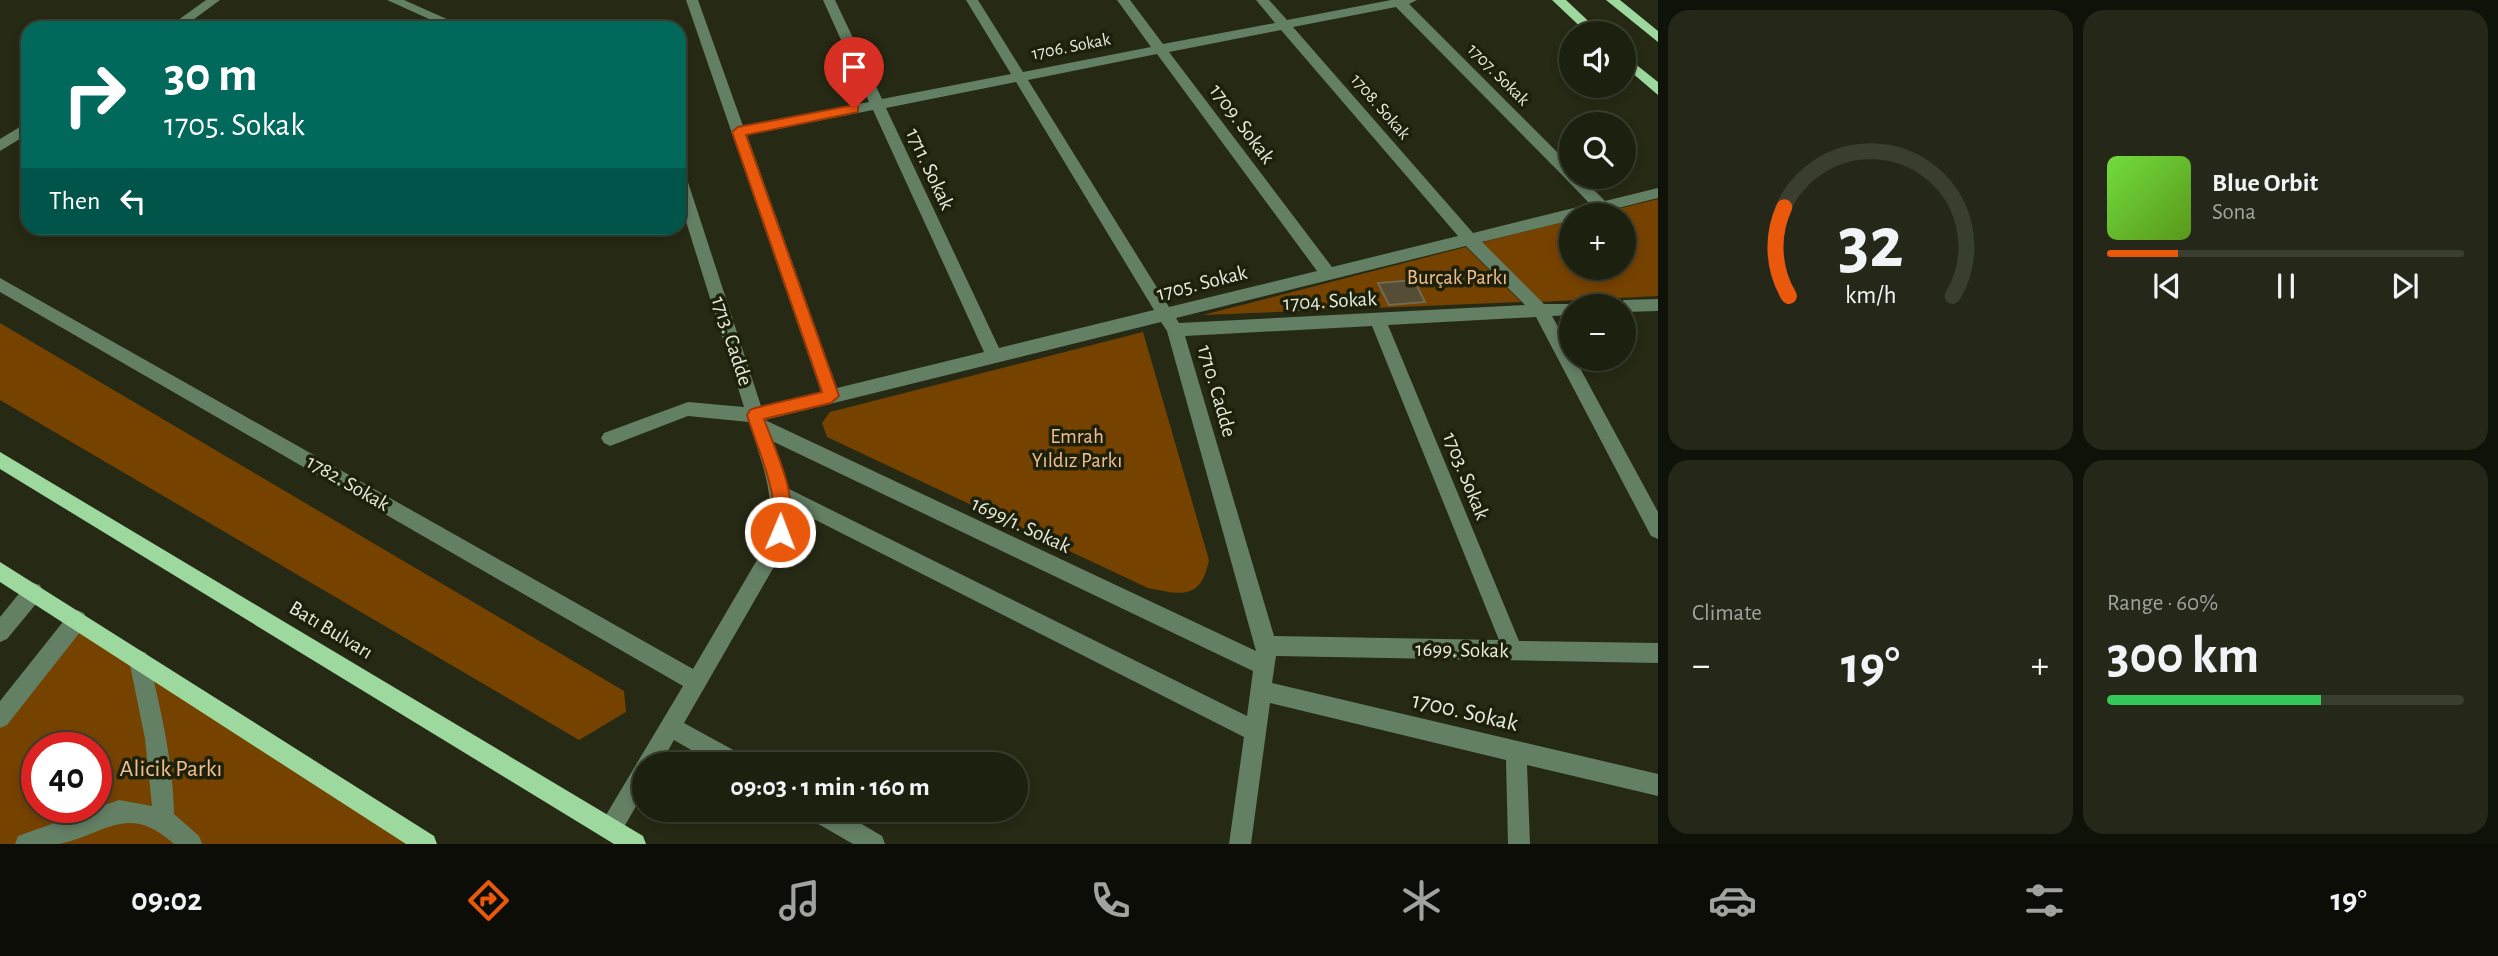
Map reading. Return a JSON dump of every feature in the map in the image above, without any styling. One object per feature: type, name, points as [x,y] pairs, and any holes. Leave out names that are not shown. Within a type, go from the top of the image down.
[{"type":"main road","points":[[1558,0],[1582,21]]},
{"type":"main road","points":[[1612,0],[1658,38]]},
{"type":"main road","points":[[1636,70],[1658,90]]},
{"type":"main road","name":"Batı Bulvarı","points":[[0,460],[635,844]]},
{"type":"main road","points":[[0,571],[426,844]]},
{"type":"street","points":[[183,21],[214,0]]},
{"type":"street","points":[[393,0],[444,21]]},
{"type":"street","points":[[692,0],[831,396]]},
{"type":"street","name":"1711. Sokak","points":[[829,0],[994,356]]},
{"type":"street","name":"1710. Cadde","points":[[972,0],[1175,330],[1265,655],[1240,844]]},
{"type":"street","name":"1709. Sokak","points":[[1123,0],[1328,274]]},
{"type":"street","name":"1708. Sokak","points":[[1262,0],[1469,239],[1541,311],[1658,530]]},
{"type":"street","name":"1706. Sokak","points":[[738,132],[1402,1]]},
{"type":"street","name":"1707. Sokak","points":[[1402,1],[1559,163]]},
{"type":"street","points":[[0,146],[21,132]]},
{"type":"street","name":"1707. Sokak","points":[[1585,189],[1598,203]]},
{"type":"street","name":"1705. Sokak","points":[[1618,203],[1658,193]]},
{"type":"street","name":"1713. Cadde","points":[[655,752],[772,552],[780,532],[783,512],[780,493],[686,199]]},
{"type":"street","name":"1705. Sokak","points":[[757,421],[831,396],[1559,217]]},
{"type":"street","name":"1782. Sokak","points":[[0,284],[696,682]]},
{"type":"street","points":[[1636,306],[1658,305]]},
{"type":"street","name":"1704. Sokak","points":[[1175,330],[1559,310]]},
{"type":"street","name":"1703. Sokak","points":[[1377,319],[1513,651]]},
{"type":"street","points":[[610,438],[688,409],[757,421]]},
{"type":"street","name":"1699/1. Sokak","points":[[757,421],[1265,655]]},
{"type":"street","points":[[780,493],[1255,731]]},
{"type":"street","points":[[0,632],[33,592]]},
{"type":"street","points":[[0,718],[77,620]]},
{"type":"street","name":"1699. Sokak","points":[[1265,655],[1513,651],[1658,653]]},
{"type":"street","points":[[139,660],[157,737],[163,787],[163,819]]},
{"type":"street","name":"1700. Sokak","points":[[1261,691],[1658,785]]},
{"type":"street","points":[[670,726],[715,752]]},
{"type":"street","points":[[1516,751],[1519,844]]},
{"type":"street","points":[[611,828],[632,792]]},
{"type":"street","points":[[26,844],[119,811],[163,819],[191,844]]},
{"type":"street","points":[[836,822],[874,844]]},
{"type":"green space","points":[[1658,199],[1658,296],[1559,294],[1559,301],[1539,302],[1480,243],[1559,223],[1559,280],[1636,280],[1636,204]]},
{"type":"green space","name":"Burçak Parkı","points":[[1466,247],[1521,302],[1203,315]]},
{"type":"green space","points":[[0,323],[624,691],[626,712],[579,740],[0,400]]},
{"type":"green space","name":"Emrah Yıldız Parkı","points":[[1143,332],[1209,560],[1201,582],[1188,592],[1148,588],[827,437],[822,423],[830,412]]},
{"type":"green space","name":"Alicik Parkı","points":[[77,620],[422,844],[0,844],[0,717]]},
{"type":"building","points":[[1414,280],[1425,302],[1389,305],[1378,283]]},
{"type":"route","points":[[780,532],[783,512],[780,493],[755,415],[831,396],[738,132],[854,109]]}]
